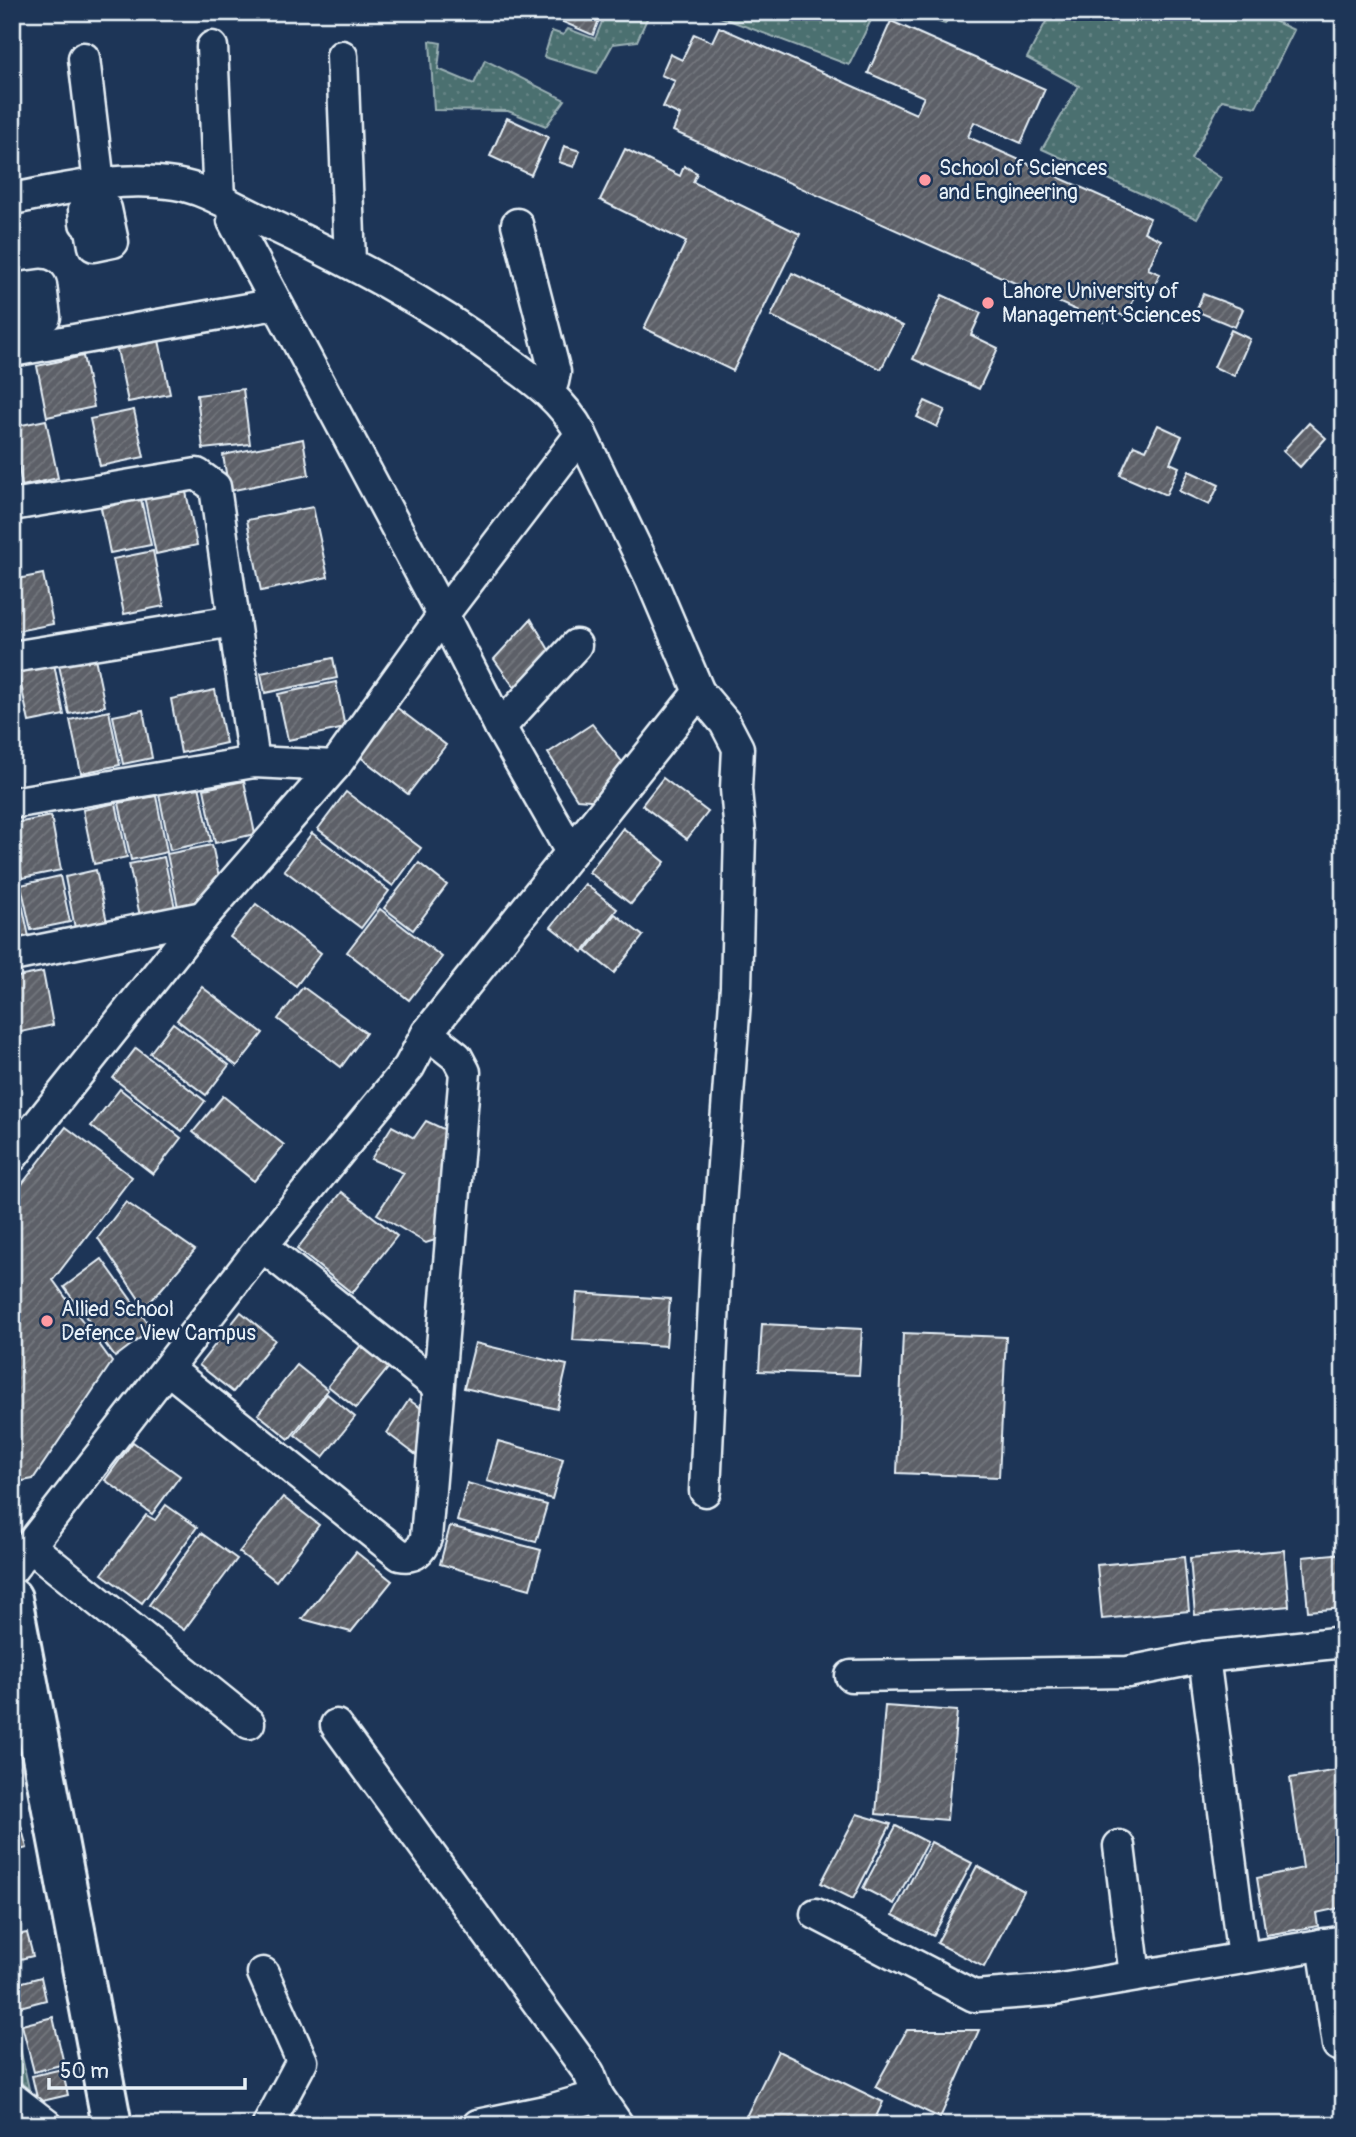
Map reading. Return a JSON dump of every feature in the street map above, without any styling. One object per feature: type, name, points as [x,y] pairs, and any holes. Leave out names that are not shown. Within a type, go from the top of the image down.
[{"type":"street","points":[[212,47],[233,221],[500,727],[571,852]]},
{"type":"street","points":[[342,56],[350,262]]},
{"type":"street","points":[[84,58],[99,183]]},
{"type":"street","points":[[12,199],[99,183],[177,184],[230,205],[350,262],[456,323],[547,390],[566,410],[581,434],[651,579],[699,692],[725,723],[738,748],[736,789],[740,833],[735,1001],[716,1260],[705,1491]]},
{"type":"street","points":[[517,224],[555,372],[553,382],[547,390]]},
{"type":"street","points":[[12,289],[41,285],[45,317],[17,321],[12,296]]},
{"type":"street","points":[[12,351],[276,304]]},
{"type":"street","points":[[12,1157],[203,917],[335,766],[443,615],[581,434]]},
{"type":"street","points":[[12,505],[197,474],[215,487],[254,762]]},
{"type":"street","points":[[12,657],[234,621]]},
{"type":"street","points":[[500,727],[576,645]]},
{"type":"street","points":[[248,1723],[21,1558],[262,1246],[410,1067],[427,1033],[699,692]]},
{"type":"street","points":[[12,803],[254,762],[335,766]]},
{"type":"street","points":[[12,956],[203,917]]},
{"type":"street","points":[[167,1369],[400,1555],[408,1556],[422,1549],[466,1072],[457,1057],[427,1033]]},
{"type":"street","points":[[262,1246],[436,1385]]},
{"type":"street","points":[[12,1598],[111,2125]]},
{"type":"street","points":[[851,1676],[1128,1672],[1204,1657],[1344,1642]]},
{"type":"street","points":[[1204,1657],[1242,1958]]},
{"type":"street","points":[[12,1705],[88,2125]]},
{"type":"street","points":[[337,1725],[589,2073],[598,2096],[618,2125]]},
{"type":"street","points":[[1119,1846],[1135,1976]]},
{"type":"street","points":[[817,1913],[974,1996],[1055,1990],[1333,1943],[1338,2045]]},
{"type":"street","points":[[263,1973],[302,2061],[268,2125]]},
{"type":"street","points":[[478,2125],[551,2117],[598,2096]]},
{"type":"street","points":[[12,2098],[47,2125]]},
{"type":"green space","points":[[606,12],[650,12],[637,41],[613,44],[597,73],[544,57],[552,31],[563,35],[568,29],[595,39]]},
{"type":"green space","points":[[707,12],[875,12],[849,65]]},
{"type":"green space","points":[[910,12],[951,12],[945,24]]},
{"type":"green space","points":[[1051,12],[1254,12],[1294,30],[1256,107],[1222,100],[1191,159],[1221,178],[1197,219],[1042,149],[1079,86],[1027,58]]},
{"type":"green space","points":[[430,41],[441,43],[438,69],[474,84],[485,60],[565,100],[546,126],[508,111],[434,110]]},
{"type":"green space","points":[[12,2012],[29,2089],[12,2076]]},
{"type":"building","points":[[551,12],[602,12],[593,35],[549,16]]},
{"type":"building","name":"School of Sciences and Engineering","points":[[891,21],[1045,89],[1021,143],[974,122],[968,137],[1150,218],[1144,232],[1161,240],[1148,269],[1160,274],[1150,295],[1138,290],[1126,317],[1109,310],[1103,322],[673,131],[680,115],[663,107],[675,81],[661,75],[670,54],[682,60],[694,34],[712,42],[719,27],[916,114],[924,97],[868,73]]},
{"type":"building","points":[[507,118],[548,137],[531,175],[490,156]]},
{"type":"building","points":[[564,146],[580,151],[574,167],[559,162]]},
{"type":"building","points":[[625,149],[680,176],[684,166],[697,173],[693,182],[800,234],[733,371],[644,328],[686,242],[600,200]]},
{"type":"building","points":[[792,273],[903,326],[881,369],[771,316]]},
{"type":"building","points":[[1203,294],[1243,309],[1235,327],[1196,311]]},
{"type":"building","points":[[942,295],[981,313],[971,335],[998,348],[979,389],[913,359]]},
{"type":"building","points":[[1231,330],[1250,339],[1234,376],[1214,367]]},
{"type":"building","points":[[159,340],[170,394],[128,402],[117,349]]},
{"type":"building","points":[[83,356],[94,407],[47,417],[37,366]]},
{"type":"building","points":[[243,389],[250,444],[203,449],[197,395]]},
{"type":"building","points":[[925,401],[945,410],[937,427],[917,417]]},
{"type":"building","points":[[134,410],[144,457],[100,466],[90,419]]},
{"type":"building","points":[[46,420],[58,478],[22,486],[12,427]]},
{"type":"building","points":[[1309,423],[1326,438],[1300,467],[1283,451]]},
{"type":"building","points":[[1158,425],[1182,436],[1170,463],[1179,467],[1166,495],[1120,475],[1134,445],[1146,450]]},
{"type":"building","points":[[303,439],[309,475],[229,491],[223,455]]},
{"type":"building","points":[[1189,471],[1219,485],[1209,505],[1179,491]]},
{"type":"building","points":[[185,487],[197,545],[156,554],[144,496]]},
{"type":"building","points":[[141,499],[151,545],[110,553],[101,508]]},
{"type":"building","points":[[313,507],[328,577],[261,591],[247,520]]},
{"type":"building","points":[[153,551],[164,606],[124,614],[113,559]]},
{"type":"building","points":[[43,574],[53,624],[12,632],[12,580]]},
{"type":"building","points":[[531,619],[556,662],[522,698],[494,659]]},
{"type":"building","points":[[94,653],[105,706],[69,714],[58,660]]},
{"type":"building","points":[[333,658],[337,678],[265,693],[261,673]]},
{"type":"building","points":[[54,664],[64,715],[29,722],[18,671]]},
{"type":"building","points":[[336,682],[345,728],[288,740],[278,694]]},
{"type":"building","points":[[215,690],[226,743],[181,753],[171,699]]},
{"type":"building","points":[[396,707],[446,745],[408,794],[359,756]]},
{"type":"building","points":[[143,710],[152,758],[123,764],[113,716]]},
{"type":"building","points":[[109,711],[120,765],[81,773],[70,720]]},
{"type":"building","points":[[592,724],[627,768],[602,801],[577,799],[548,753]]},
{"type":"building","points":[[663,778],[708,812],[687,839],[642,805]]},
{"type":"building","points":[[244,781],[255,834],[215,843],[204,789]]},
{"type":"building","points":[[199,786],[211,841],[170,850],[159,794]]},
{"type":"building","points":[[346,792],[421,848],[393,886],[318,829]]},
{"type":"building","points":[[156,796],[167,852],[131,860],[119,803]]},
{"type":"building","points":[[116,803],[127,857],[94,864],[83,810]]},
{"type":"building","points":[[51,816],[61,870],[22,878],[12,824]]},
{"type":"building","points":[[623,828],[665,862],[631,904],[589,872]]},
{"type":"building","points":[[312,833],[389,891],[361,928],[284,870]]},
{"type":"building","points":[[212,845],[221,886],[204,902],[178,907],[167,854]]},
{"type":"building","points":[[164,857],[175,908],[140,916],[129,864]]},
{"type":"building","points":[[419,863],[447,885],[413,930],[384,908]]},
{"type":"building","points":[[96,870],[107,922],[75,928],[65,877]]},
{"type":"building","points":[[60,876],[70,922],[31,930],[21,885]]},
{"type":"building","points":[[18,884],[29,937],[12,941],[12,885]]},
{"type":"building","points":[[585,884],[617,909],[583,952],[551,927]]},
{"type":"building","points":[[256,904],[321,953],[296,986],[230,937]]},
{"type":"building","points":[[380,909],[442,957],[409,1000],[347,952]]},
{"type":"building","points":[[615,914],[643,936],[614,973],[586,951]]},
{"type":"building","points":[[43,972],[53,1025],[12,1034],[12,978]]},
{"type":"building","points":[[202,987],[263,1033],[237,1066],[177,1020]]},
{"type":"building","points":[[303,987],[366,1033],[341,1067],[278,1019]]},
{"type":"building","points":[[173,1023],[229,1065],[206,1095],[150,1053]]},
{"type":"building","points":[[136,1048],[205,1101],[182,1131],[113,1078]]},
{"type":"building","points":[[120,1089],[181,1138],[153,1174],[91,1126]]},
{"type":"building","points":[[223,1096],[284,1145],[254,1181],[193,1132]]},
{"type":"building","points":[[426,1121],[448,1131],[435,1240],[426,1243],[377,1214],[404,1173],[371,1159],[392,1126],[414,1138]]},
{"type":"building","name":"Allied School Defence View Campus","points":[[66,1127],[132,1177],[53,1280],[112,1362],[33,1479],[12,1483],[12,1197]]},
{"type":"building","points":[[342,1192],[397,1236],[352,1293],[297,1249]]},
{"type":"building","points":[[126,1202],[195,1250],[145,1308],[98,1238]]},
{"type":"building","points":[[102,1259],[152,1329],[115,1357],[64,1287]]},
{"type":"building","points":[[577,1293],[670,1299],[666,1346],[573,1340]]},
{"type":"building","points":[[241,1312],[275,1340],[233,1392],[199,1365]]},
{"type":"building","points":[[762,1324],[862,1329],[859,1375],[759,1371]]},
{"type":"building","points":[[903,1333],[1006,1337],[999,1477],[897,1473]]},
{"type":"building","points":[[475,1343],[567,1365],[557,1409],[464,1388]]},
{"type":"building","points":[[362,1344],[390,1366],[356,1408],[328,1386]]},
{"type":"building","points":[[297,1365],[328,1390],[289,1439],[258,1414]]},
{"type":"building","points":[[327,1394],[355,1417],[323,1457],[295,1435]]},
{"type":"building","points":[[409,1400],[431,1415],[429,1442],[416,1455],[387,1433]]},
{"type":"building","points":[[498,1441],[563,1459],[552,1499],[487,1481]]},
{"type":"building","points":[[133,1442],[180,1476],[152,1514],[105,1480]]},
{"type":"building","points":[[467,1483],[547,1505],[536,1542],[457,1521]]},
{"type":"building","points":[[283,1497],[319,1525],[276,1581],[239,1552]]},
{"type":"building","points":[[166,1505],[197,1527],[142,1603],[102,1574],[146,1515],[155,1520]]},
{"type":"building","points":[[450,1526],[541,1550],[530,1589],[440,1564]]},
{"type":"building","points":[[201,1533],[237,1559],[184,1630],[149,1605]]},
{"type":"building","points":[[1284,1550],[1289,1606],[1195,1615],[1190,1558]]},
{"type":"building","points":[[356,1552],[392,1581],[351,1632],[302,1619]]},
{"type":"building","points":[[1344,1553],[1344,1608],[1308,1611],[1303,1557]]},
{"type":"building","points":[[1184,1557],[1189,1611],[1102,1619],[1097,1565]]},
{"type":"building","points":[[885,1706],[957,1711],[947,1820],[876,1814]]},
{"type":"building","points":[[12,1748],[17,1767],[12,1769]]},
{"type":"building","points":[[1344,1769],[1344,1907],[1316,1913],[1318,1926],[1266,1935],[1257,1878],[1303,1868],[1290,1778]]},
{"type":"building","points":[[857,1814],[891,1824],[853,1899],[821,1883]]},
{"type":"building","points":[[21,1826],[27,1848],[12,1852],[12,1828]]},
{"type":"building","points":[[896,1826],[927,1842],[894,1904],[863,1888]]},
{"type":"building","points":[[931,1842],[972,1863],[933,1936],[893,1915]]},
{"type":"building","points":[[977,1866],[1024,1891],[984,1967],[937,1943]]},
{"type":"building","points":[[27,1933],[33,1956],[12,1961],[12,1936]]},
{"type":"building","points":[[41,1977],[46,2000],[16,2008],[12,1985]]},
{"type":"building","points":[[53,2017],[64,2064],[34,2072],[22,2025]]},
{"type":"building","points":[[907,2030],[979,2030],[940,2118],[875,2087]]},
{"type":"building","points":[[778,2051],[883,2102],[872,2125],[742,2125]]},
{"type":"building","points":[[62,2069],[68,2095],[38,2102],[32,2076]]},
{"type":"place","name":"School of Sciences and Engineering","points":[[925,180]]},
{"type":"place","name":"Lahore University of Management Sciences","points":[[988,303]]},
{"type":"place","name":"Allied School Defence View Campus","points":[[47,1321]]}]
